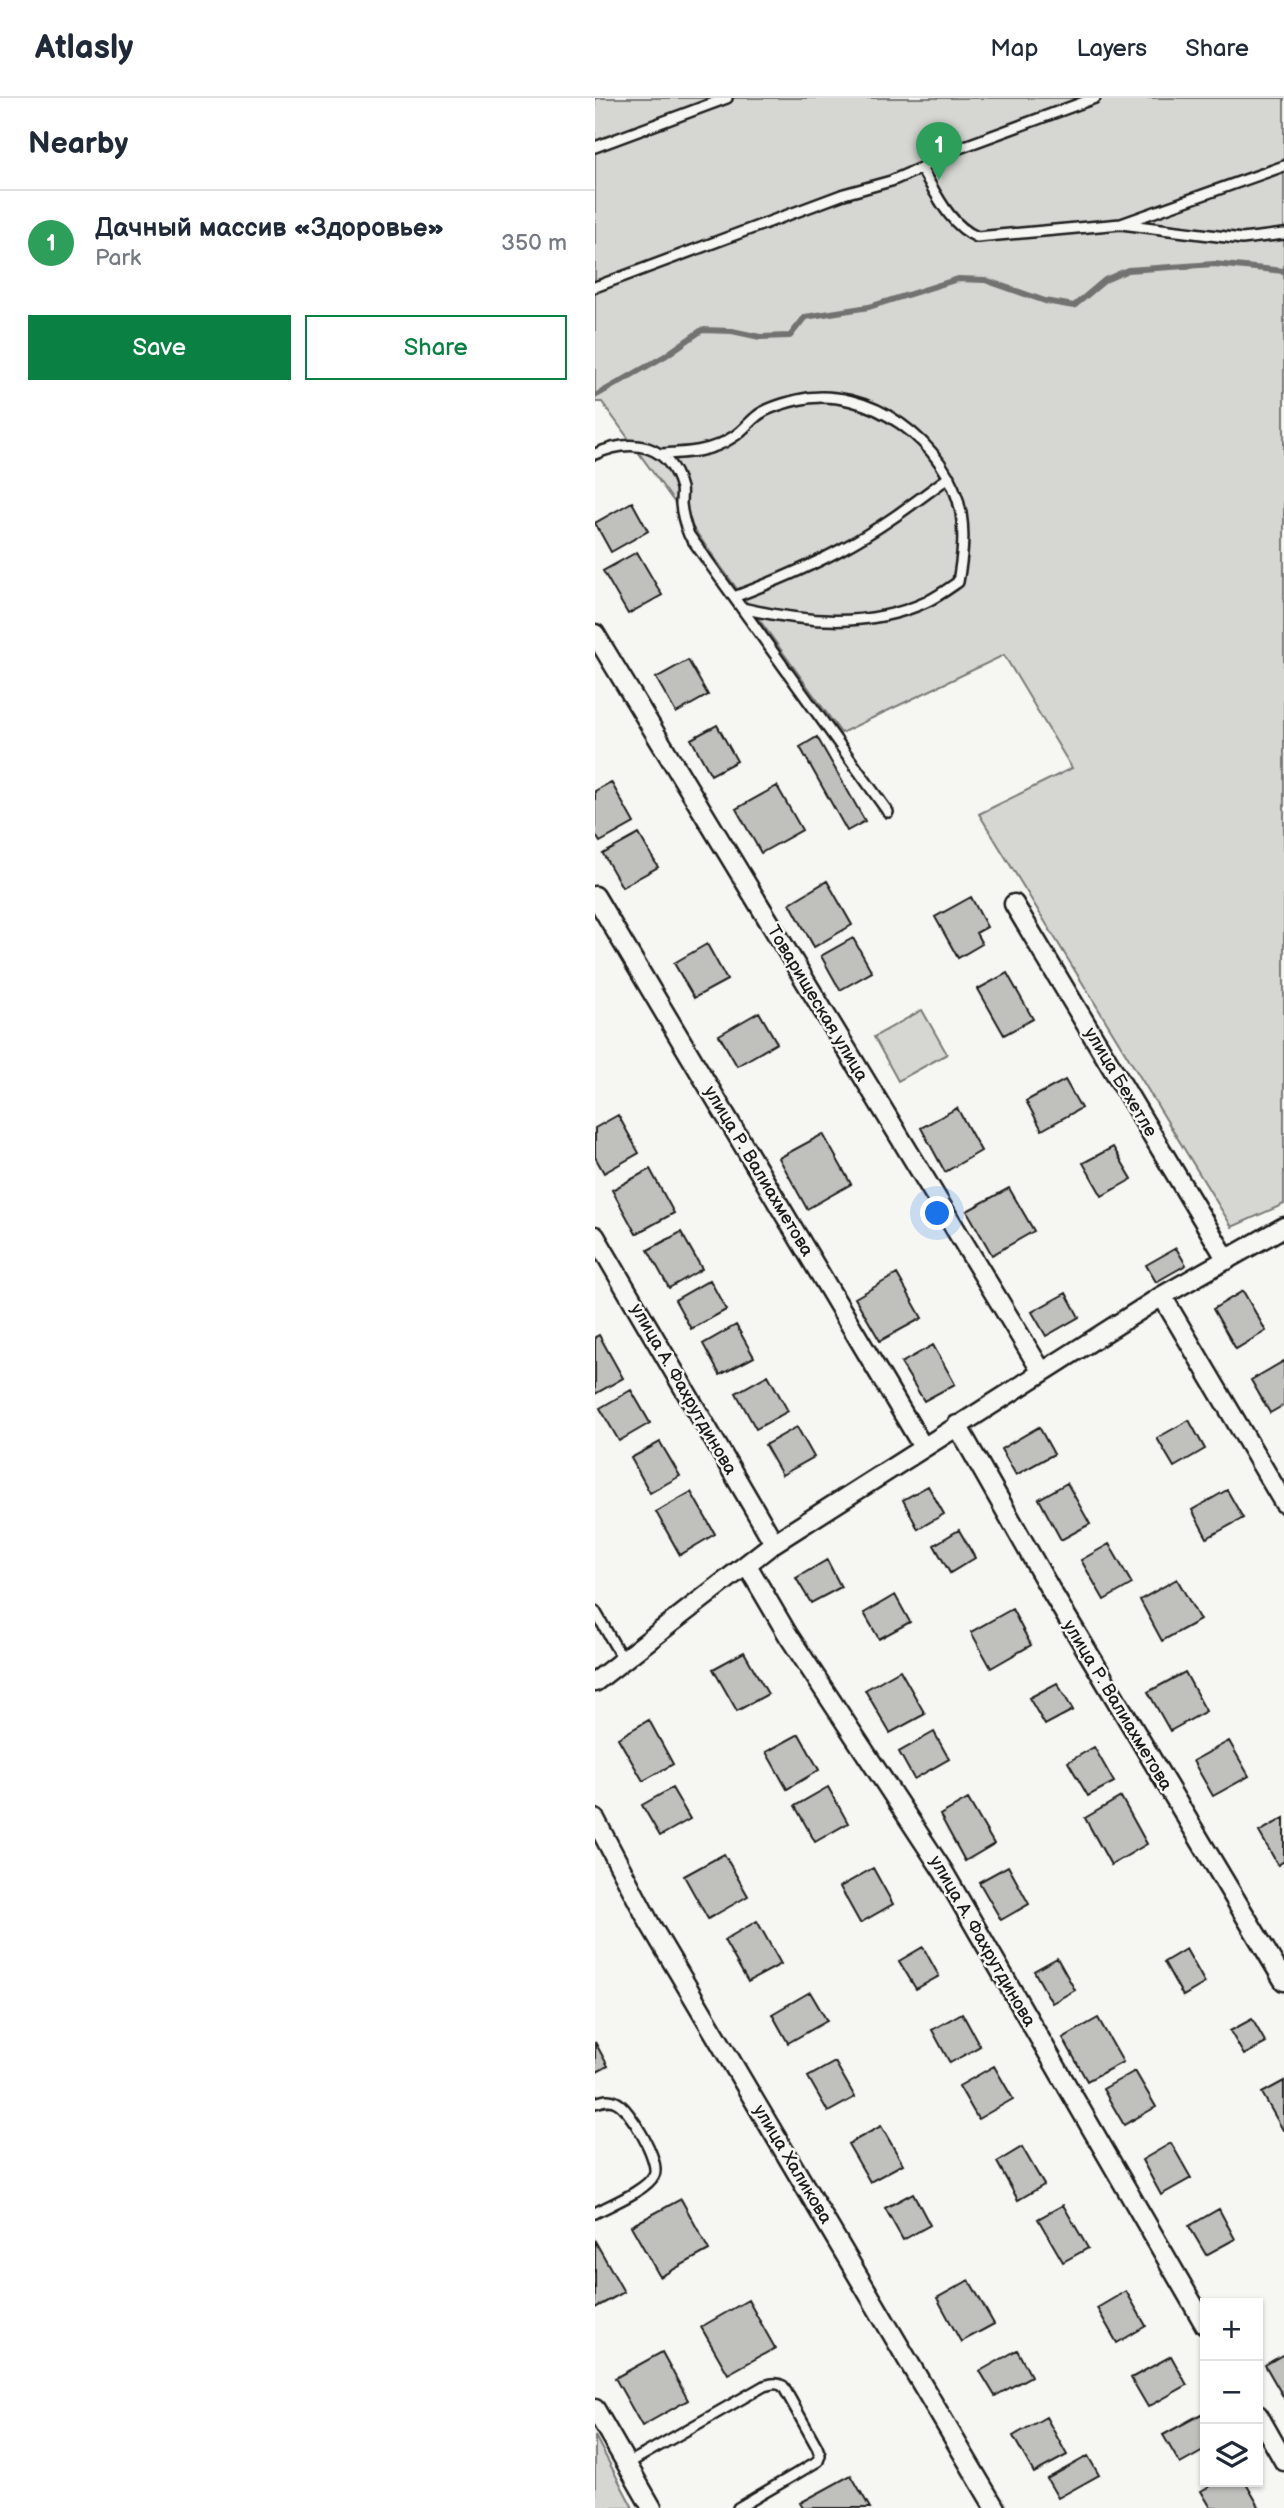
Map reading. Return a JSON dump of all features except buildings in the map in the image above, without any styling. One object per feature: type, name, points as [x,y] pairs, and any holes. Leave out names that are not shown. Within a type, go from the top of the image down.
[{"type":"street","name":"Товарищеская улица","points":[[595,634],[1042,1372]]},
{"type":"street","name":"улица Р. Валиахметова","points":[[595,896],[923,1447]]},
{"type":"street","name":"улица Бехетле","points":[[1014,904],[1227,1259]]},
{"type":"street","points":[[595,1682],[774,1543],[1162,1296],[1284,1227]]},
{"type":"street","name":"улица А. Фахрутдинова","points":[[595,1236],[774,1543]]},
{"type":"street","points":[[1162,1296],[1284,1503]]},
{"type":"street","name":"улица Р. Валиахметова","points":[[957,1425],[1056,1600],[1284,1981]]},
{"type":"street","name":"улица А. Фахрутдинова","points":[[747,1565],[788,1635],[943,1871],[1200,2316]]},
{"type":"street","name":"улица Халикова","points":[[595,1819],[650,1924],[995,2508]]},
{"type":"street","points":[[595,2409],[652,2508]]},
{"type":"street","points":[[1263,2424],[1284,2461]]},
{"type":"lane","points":[[595,147],[727,98]]},
{"type":"lane","points":[[595,288],[843,194],[891,181],[954,149],[1095,98]]},
{"type":"lane","points":[[1121,224],[1284,166]]},
{"type":"lane","points":[[921,168],[954,221],[964,232],[977,237],[1121,224],[1242,239],[1284,234]]},
{"type":"lane","points":[[661,454],[695,452],[718,446],[735,436],[760,413],[799,400],[835,399],[870,407],[902,423],[929,447],[949,477],[961,511],[964,547],[958,582],[925,603],[881,616],[834,621],[788,619],[743,608]]},
{"type":"lane","points":[[595,454],[614,446],[641,445],[661,454],[675,470],[682,492],[684,522],[689,535],[888,812]]},
{"type":"lane","points":[[734,597],[843,549],[894,518],[949,477]]},
{"type":"lane","points":[[595,1611],[623,1660]]},
{"type":"lane","points":[[595,2104],[609,2099],[619,2102],[627,2110],[653,2156],[657,2169],[653,2179],[642,2187],[595,2213]]},
{"type":"lane","points":[[627,2465],[764,2386],[779,2384],[783,2386],[820,2455],[811,2466],[738,2508]]},
{"type":"shaded area","points":[[595,98],[1284,98],[1284,1204],[1232,1227],[979,814],[1072,768],[1004,655],[841,733],[602,402],[595,402]]},
{"type":"shaded area","points":[[922,1010],[947,1054],[898,1081],[874,1037]]},
{"type":"shaded area","points":[[595,2436],[633,2508],[595,2508]]},
{"type":"waterway","points":[[595,396],[665,356],[702,330],[732,331],[760,337],[790,336],[805,317],[869,307],[958,279],[985,280],[1045,301],[1074,306],[1105,280],[1128,270],[1214,264],[1284,271]]},
{"type":"place","name":"Дачный массив «Здоровье»","points":[[939,180]]}]
